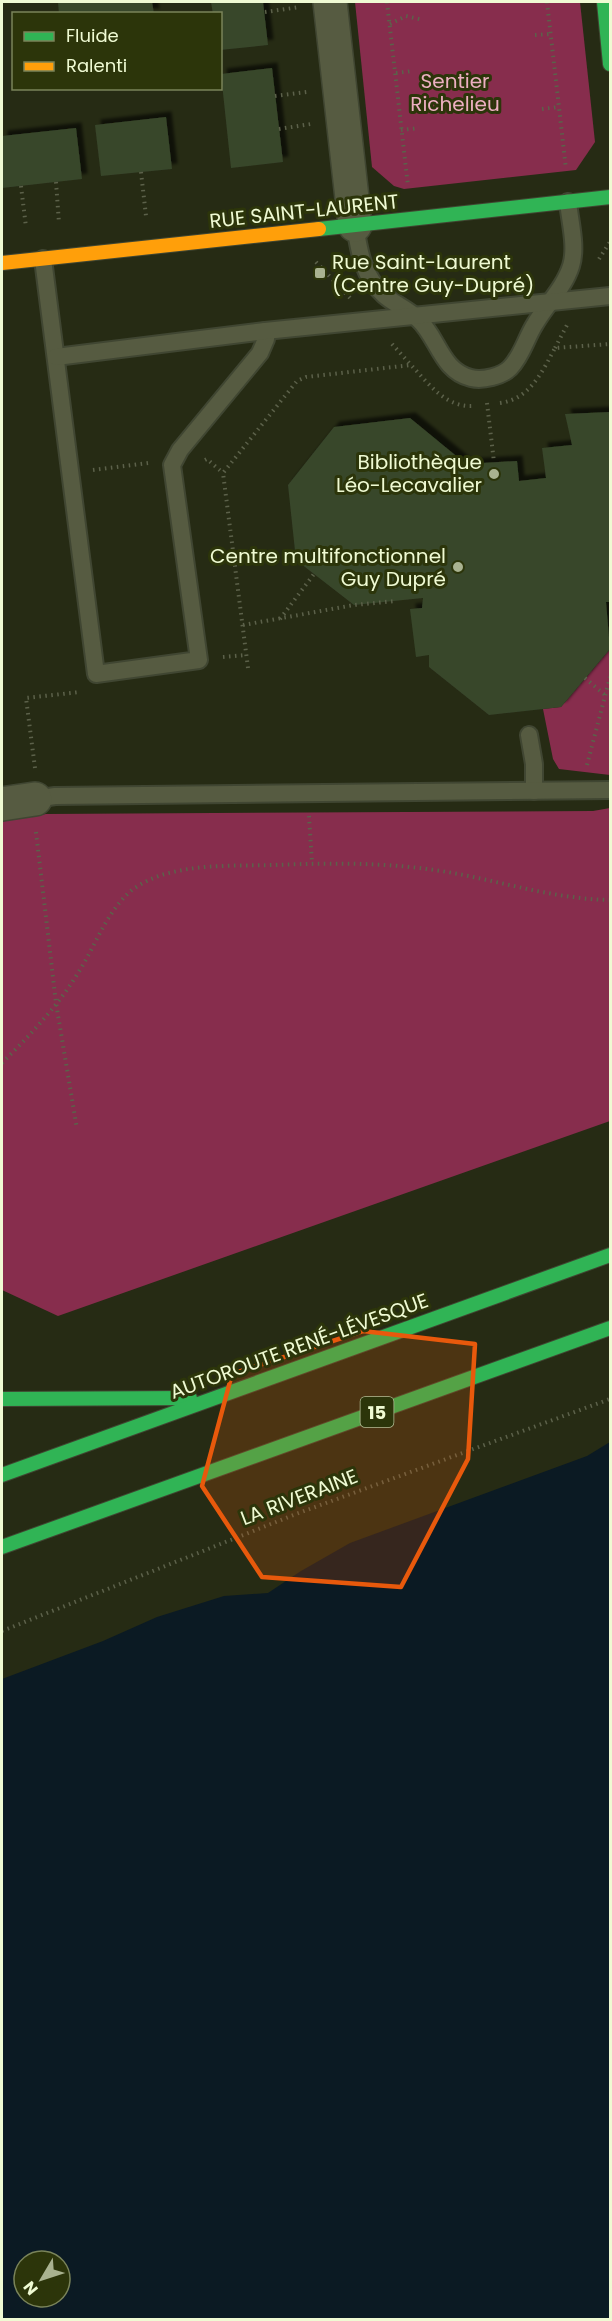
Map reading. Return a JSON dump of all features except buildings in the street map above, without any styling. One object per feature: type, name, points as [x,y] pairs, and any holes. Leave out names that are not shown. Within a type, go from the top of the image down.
[{"type":"main road","points":[[604,2],[610,64]]},
{"type":"main road","name":"RUE SAINT-LAURENT","points":[[2,264],[610,197]]},
{"type":"main road","name":"AUTOROUTE RENÉ-LÉVESQUE","points":[[2,1475],[610,1255]]},
{"type":"main road","name":"15","points":[[2,1547],[610,1328]]},
{"type":"main road","points":[[2,1399],[213,1398]]},
{"type":"street","points":[[330,2],[355,225]]},
{"type":"street","points":[[2,804],[35,799]]},
{"type":"lane","points":[[355,225],[358,251],[367,274],[383,294],[424,324],[450,366],[473,379],[485,378],[509,369],[517,360],[535,324],[571,267],[573,257],[568,202]]},
{"type":"lane","points":[[43,259],[96,674],[199,660],[172,465],[180,450],[260,353],[266,339],[265,331]]},
{"type":"lane","points":[[56,357],[265,331],[610,296]]},
{"type":"lane","points":[[529,735],[534,764],[534,791]]},
{"type":"lane","points":[[35,799],[55,796],[610,790]]},
{"type":"path","points":[[387,2],[408,192]]},
{"type":"path","points":[[548,2],[567,176]]},
{"type":"path","points":[[390,24],[406,16],[423,20]]},
{"type":"path","points":[[535,35],[551,34]]},
{"type":"path","points":[[395,73],[413,71]]},
{"type":"path","points":[[542,109],[559,107]]},
{"type":"path","points":[[401,130],[419,128]]},
{"type":"path","points":[[141,172],[146,221]]},
{"type":"path","points":[[56,182],[60,230]]},
{"type":"path","points":[[21,186],[27,234]]},
{"type":"path","points":[[311,257],[351,299]]},
{"type":"path","points":[[388,339],[433,390],[450,401],[465,406],[487,405],[512,402],[526,392],[538,379],[570,319]]},
{"type":"path","points":[[555,348],[610,344]]},
{"type":"path","points":[[223,473],[297,381],[306,377],[411,365]]},
{"type":"path","points":[[487,405],[494,462]]},
{"type":"path","points":[[198,462],[207,459],[223,473],[248,668]]},
{"type":"path","points":[[84,471],[155,463]]},
{"type":"path","points":[[279,619],[314,574]]},
{"type":"path","points":[[243,625],[354,605],[395,601]]},
{"type":"path","points":[[585,771],[610,677]]},
{"type":"path","points":[[585,678],[605,695]]},
{"type":"path","points":[[77,1129],[56,1003],[26,698],[79,693]]},
{"type":"path","points":[[308,794],[312,863]]},
{"type":"path","points":[[2,1063],[56,1003],[77,975],[112,911],[134,889],[148,880],[168,873],[191,869],[312,863],[420,868],[566,897],[610,900]]},
{"type":"path","name":"LA RIVERAINE","points":[[2,1631],[296,1514],[610,1399]]},
{"type":"highlighted area","points":[[363,1331],[475,1344],[468,1459],[401,1587],[262,1577],[202,1486],[232,1374]]},
{"type":"green space","name":"Sentier Richelieu","points":[[355,2],[580,2],[595,142],[576,170],[404,189],[394,186],[372,167]]},
{"type":"green space","points":[[610,649],[610,775],[559,769],[553,759],[543,709],[561,707]]},
{"type":"green space","points":[[610,808],[610,1121],[58,1316],[2,1290],[2,818],[17,819],[46,814],[593,811]]},
{"type":"water","points":[[610,1442],[610,2319],[2,2319],[2,1679],[103,1641],[157,1617],[224,1596],[268,1593],[350,1543],[587,1456]]},
{"type":"traffic: fast","points":[[604,2],[610,64]]},
{"type":"traffic: fast","points":[[319,229],[610,197]]},
{"type":"traffic: fast","points":[[2,1475],[610,1255]]},
{"type":"traffic: fast","points":[[2,1547],[610,1328]]},
{"type":"traffic: fast","points":[[2,1399],[190,1398]]},
{"type":"traffic: slow","points":[[2,263],[319,229]]},
{"type":"place","name":"Rue Saint-Laurent (Centre Guy-Dupré)","points":[[320,273]]},
{"type":"place","name":"Bibliothèque Léo-Lecavalier","points":[[494,474]]},
{"type":"place","name":"Centre multifonctionnel Guy Dupré","points":[[458,567]]}]
